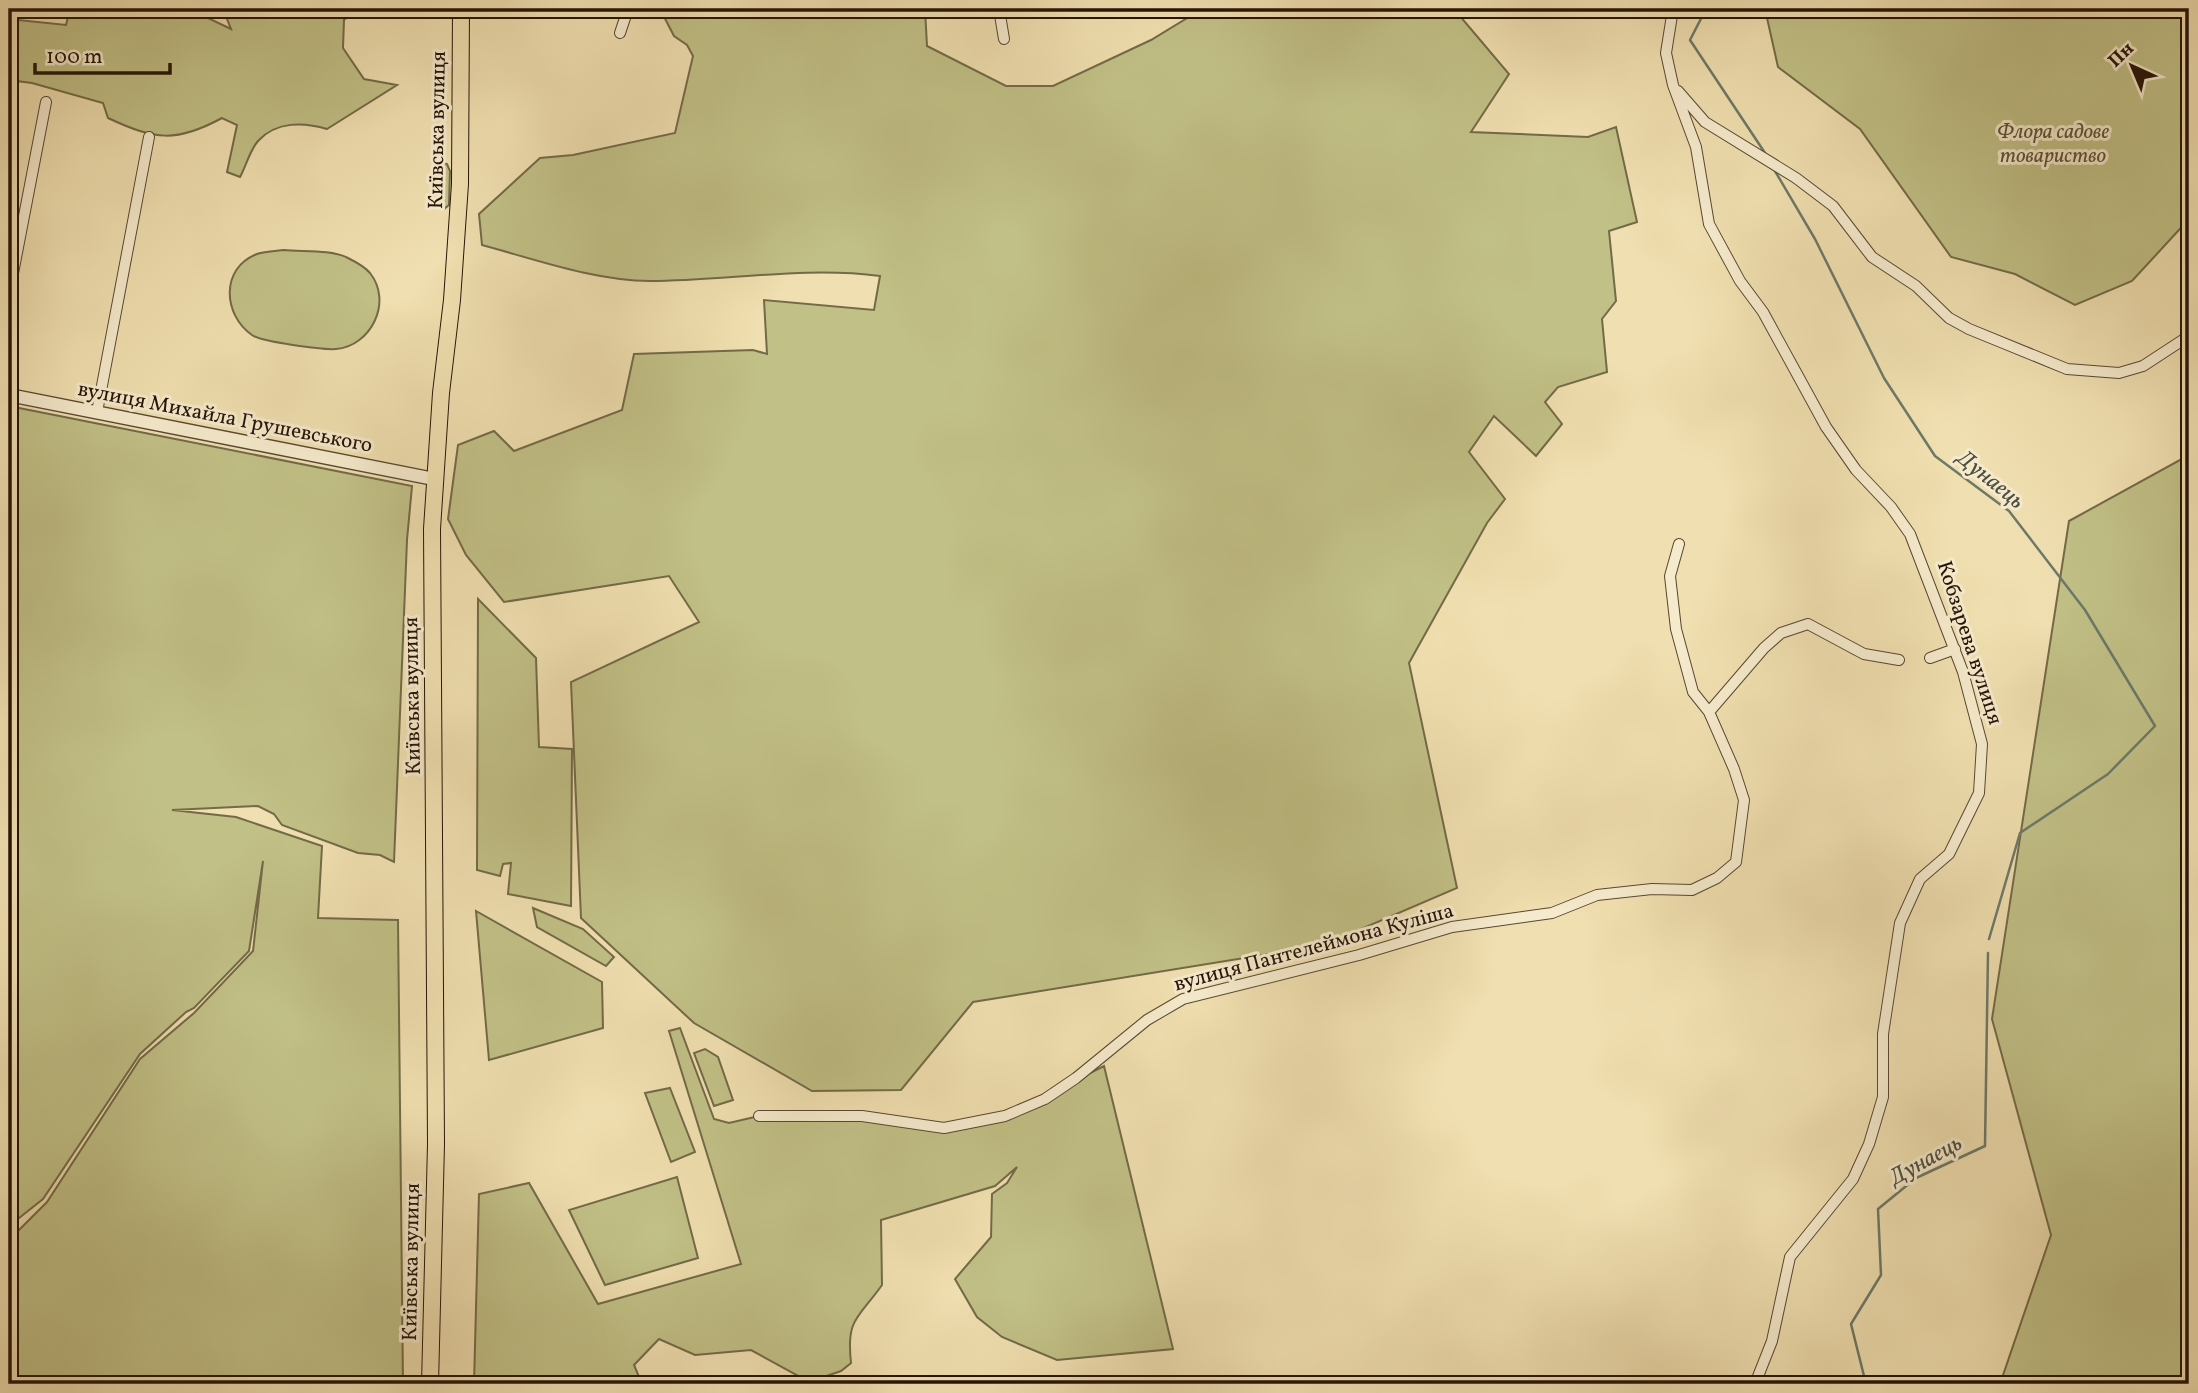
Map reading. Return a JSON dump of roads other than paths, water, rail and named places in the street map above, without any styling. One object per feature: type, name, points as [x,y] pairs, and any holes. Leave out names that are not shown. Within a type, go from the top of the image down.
[{"type":"main road","name":"Київська вулиця","points":[[430,1384],[436,1143],[432,529],[460,184],[461,9]]},
{"type":"street","points":[[620,33],[628,9]]},
{"type":"street","points":[[999,9],[1004,39]]},
{"type":"street","name":"Кобзарева вулиця","points":[[1673,9],[1665,53],[1673,86],[1696,147],[1709,224],[1741,281],[1763,312],[1825,427],[1856,470],[1891,507],[1910,534],[1955,649],[1982,744],[1979,793],[1949,854],[1920,879],[1900,923],[1883,1034],[1883,1097],[1869,1143],[1853,1179],[1790,1257],[1772,1341],[1755,1384]]},
{"type":"street","points":[[1673,86],[1705,122],[1796,178],[1832,206],[1872,257],[1916,286],[1949,318],[1969,329],[2067,369],[2119,373],[2143,366],[2189,336]]},
{"type":"street","points":[[9,294],[46,102]]},
{"type":"street","points":[[97,412],[149,137]]},
{"type":"street","name":"вулиця Михайла Грушевського","points":[[9,395],[434,479]]},
{"type":"street","name":"вулиця Пантелеймона Куліша","points":[[759,1116],[862,1116],[944,1128],[1004,1116],[1045,1099],[1076,1078],[1147,1020],[1183,999],[1359,955],[1452,927],[1552,913],[1597,895],[1652,889],[1692,890],[1717,878],[1736,862],[1742,835],[1744,800],[1734,769],[1709,712],[1693,692],[1676,629],[1670,576],[1679,544]]},
{"type":"street","points":[[1709,712],[1741,672],[1781,633],[1808,624],[1864,654],[1899,660]]},
{"type":"street","points":[[1930,658],[1955,649]]},
{"type":"waterway","name":"Дунаець","points":[[1706,9],[1690,40],[1767,156]]},
{"type":"waterway","name":"Дунаець","points":[[1775,171],[1815,239],[1884,378],[1935,456],[2009,511],[2085,610],[2155,726],[2108,774],[2020,833],[1989,939]]},
{"type":"waterway","name":"Дунаець","points":[[1866,1384],[1851,1324],[1881,1275],[1878,1209],[1916,1178],[1985,1146],[1988,953]]},
{"type":"park label","name":"Флора садове товариство","points":[[2053,144]]}]
